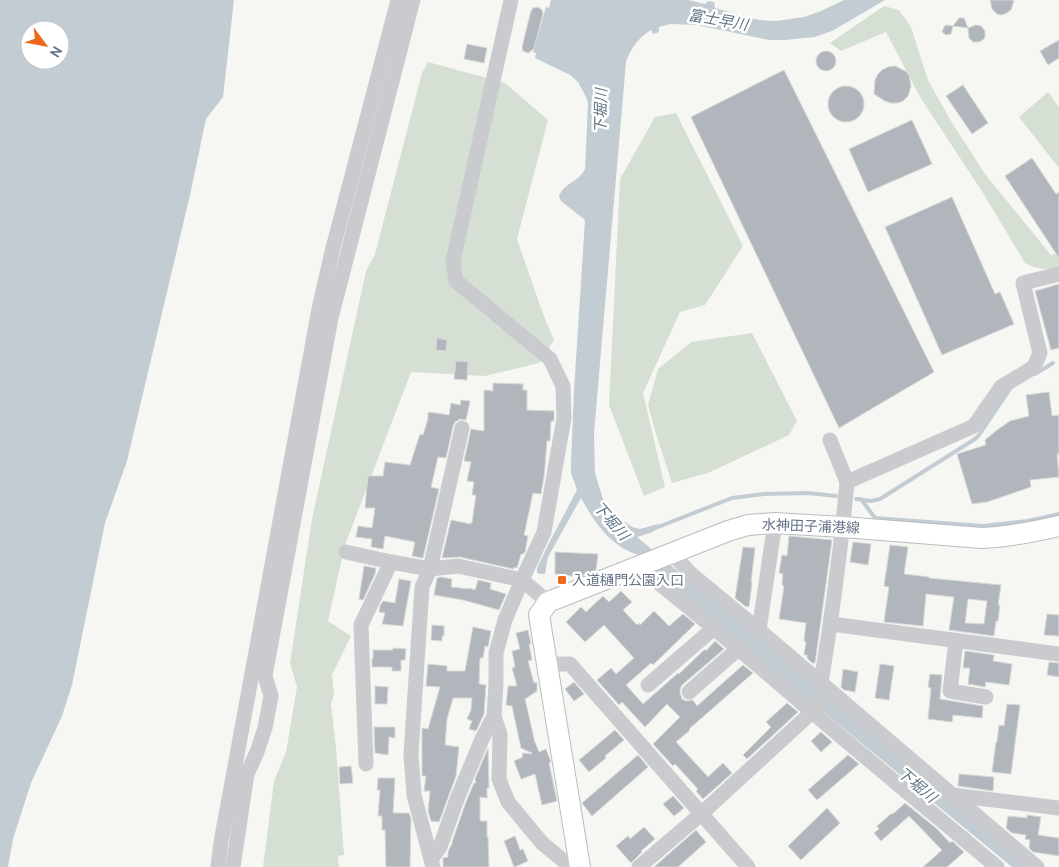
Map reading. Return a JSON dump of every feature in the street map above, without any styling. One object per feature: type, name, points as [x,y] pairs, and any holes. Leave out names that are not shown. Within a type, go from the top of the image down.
[{"type":"main road","name":"水神田子浦港線","points":[[548,602],[728,530],[748,525],[774,523],[843,526],[982,538],[1018,535],[1059,526]]},
{"type":"main road","points":[[548,602],[539,615],[580,867]]},
{"type":"street","points":[[218,867],[221,842],[319,309],[332,252],[398,0]]},
{"type":"street","points":[[234,867],[247,774],[265,728],[271,696],[265,676],[331,318],[412,0]]},
{"type":"street","points":[[432,863],[475,756],[494,716],[496,654],[505,620],[544,532],[564,418],[562,386],[550,359],[456,281],[453,262],[511,0]]},
{"type":"street","points":[[847,482],[974,426],[1001,387],[1034,367],[1040,353],[1023,283],[1059,274]]},
{"type":"street","points":[[432,863],[414,795],[411,754],[422,587],[430,569],[462,428]]},
{"type":"street","points":[[640,867],[812,712],[825,686],[847,482],[830,440]]},
{"type":"street","points":[[759,630],[774,523]]},
{"type":"street","points":[[346,552],[430,569],[458,566],[522,580],[548,602]]},
{"type":"street","points":[[668,554],[1037,867]]},
{"type":"street","points":[[366,764],[361,625],[391,562]]},
{"type":"street","points":[[640,565],[997,867]]},
{"type":"street","points":[[831,624],[1059,654]]},
{"type":"street","points":[[648,685],[714,628]]},
{"type":"street","points":[[956,641],[950,691],[986,696]]},
{"type":"street","points":[[689,692],[738,649]]},
{"type":"street","points":[[547,664],[570,664],[748,867]]},
{"type":"street","points":[[235,766],[254,735],[262,694],[268,685]]},
{"type":"street","points":[[494,716],[500,734],[499,779],[508,802],[542,843],[571,867]]},
{"type":"street","points":[[952,795],[1059,808]]},
{"type":"shaded area","points":[[884,6],[899,10],[911,27],[928,80],[951,121],[985,174],[1051,255],[1059,253],[1059,267],[1042,269],[1025,263],[983,193],[920,97],[886,32],[841,51],[830,43]]},
{"type":"shaded area","points":[[428,62],[505,83],[548,120],[517,239],[554,340],[539,363],[485,376],[411,372],[345,545],[328,621],[351,636],[332,675],[334,695],[331,704],[344,855],[338,856],[339,867],[263,867],[274,781],[286,752],[297,687],[290,663],[312,519],[366,271],[375,254],[422,73]]},
{"type":"shaded area","points":[[1048,92],[1059,107],[1059,168],[1019,117]]},
{"type":"shaded area","points":[[676,113],[743,246],[705,305],[680,312],[643,393],[665,487],[644,496],[609,405],[620,179],[655,117]]},
{"type":"shaded area","points":[[752,333],[797,421],[789,435],[708,473],[672,483],[648,405],[658,369],[691,342]]},
{"type":"water","points":[[0,0],[234,0],[223,97],[206,119],[190,195],[127,461],[105,523],[72,685],[62,716],[31,783],[13,839],[8,867],[0,867]]},
{"type":"water","points":[[551,0],[688,0],[705,4],[708,1],[714,2],[715,8],[759,20],[776,21],[804,17],[844,0],[885,0],[832,31],[815,37],[769,40],[697,25],[671,24],[659,27],[659,32],[653,34],[651,30],[642,36],[630,52],[626,62],[594,433],[595,473],[603,499],[617,516],[632,527],[640,529],[658,524],[653,532],[637,537],[1030,867],[1012,867],[636,554],[610,539],[591,515],[581,498],[548,557],[545,574],[537,573],[537,568],[549,543],[577,490],[571,473],[571,462],[585,220],[561,201],[559,197],[561,192],[579,177],[585,169],[588,103],[578,82],[570,75],[535,58],[534,48],[546,7],[549,8]]},
{"type":"building","points":[[990,0],[1014,0],[1011,10],[1001,15],[992,9]]},
{"type":"building","points":[[538,7],[542,10],[543,14],[534,48],[528,53],[523,51],[522,47],[531,11],[533,8]]},
{"type":"building","points":[[959,18],[964,18],[968,28],[953,26]]},
{"type":"building","points":[[946,25],[953,26],[951,34],[946,35],[942,32]]},
{"type":"building","points":[[976,25],[981,26],[985,31],[984,39],[979,42],[973,42],[969,38],[968,28]]},
{"type":"building","points":[[1059,40],[1059,58],[1048,65],[1040,51]]},
{"type":"building","points":[[467,44],[487,48],[484,63],[464,59]]},
{"type":"building","points":[[826,51],[833,54],[836,61],[833,68],[826,71],[819,68],[816,61],[819,54]]},
{"type":"building","points":[[895,66],[909,75],[911,86],[908,96],[903,101],[891,103],[874,94],[875,80],[882,70]]},
{"type":"building","points":[[784,70],[934,372],[839,428],[691,117]]},
{"type":"building","points":[[963,85],[988,123],[972,134],[946,96]]},
{"type":"building","points":[[846,86],[853,87],[859,91],[863,97],[863,111],[859,117],[853,121],[846,122],[839,121],[833,117],[829,111],[828,104],[829,97],[833,91],[839,87]]},
{"type":"building","points":[[912,120],[932,164],[868,192],[849,149]]},
{"type":"building","points":[[1032,158],[1056,194],[1059,192],[1059,258],[1005,176]]},
{"type":"building","points":[[952,197],[995,294],[1000,292],[1014,324],[942,355],[885,227]]},
{"type":"building","points":[[1059,284],[1059,348],[1051,350],[1035,291]]},
{"type":"building","points":[[437,338],[447,340],[446,351],[436,350]]},
{"type":"building","points":[[456,361],[468,362],[467,380],[454,379]]},
{"type":"building","points":[[493,383],[523,384],[523,390],[527,390],[527,410],[554,411],[554,421],[551,421],[550,441],[547,441],[541,494],[533,493],[524,535],[528,536],[525,552],[521,554],[517,568],[514,567],[513,569],[460,557],[442,558],[451,520],[472,523],[476,495],[472,495],[474,482],[467,481],[471,462],[464,461],[471,429],[484,431],[484,390],[493,391]]},
{"type":"building","points":[[1049,392],[1052,416],[1059,415],[1059,454],[1057,454],[1059,477],[1030,480],[1031,487],[987,502],[972,504],[957,454],[986,445],[985,440],[1010,421],[1029,416],[1026,395]]},
{"type":"building","points":[[461,400],[470,401],[466,420],[460,419],[455,422],[446,458],[438,457],[431,487],[439,489],[423,558],[412,556],[415,542],[385,536],[383,549],[371,547],[372,539],[356,537],[358,526],[372,528],[375,508],[365,508],[368,476],[383,476],[385,462],[410,465],[420,434],[423,435],[428,412],[449,415],[451,403],[460,405]]},
{"type":"building","points":[[789,536],[832,540],[815,663],[812,663],[807,658],[807,655],[804,655],[806,623],[779,619],[784,586],[782,585],[783,574],[779,573],[782,555],[787,556]]},
{"type":"building","points":[[853,542],[871,544],[868,565],[850,562]]},
{"type":"building","points":[[890,545],[908,547],[904,574],[1001,585],[998,621],[996,621],[994,636],[949,630],[954,597],[926,594],[923,626],[884,622],[889,587],[884,586]],"holes":[[[968,599],[987,601],[984,624],[965,623]]]},
{"type":"building","points":[[743,547],[755,548],[749,607],[735,598]]},
{"type":"building","points":[[555,552],[598,554],[596,570],[579,577],[555,574]]},
{"type":"building","points":[[364,566],[376,568],[363,600],[359,599]]},
{"type":"building","points":[[437,578],[452,579],[451,587],[475,590],[478,580],[491,583],[490,589],[506,594],[499,610],[463,600],[434,595]]},
{"type":"building","points":[[399,579],[411,581],[403,626],[382,624],[385,613],[379,612],[380,606],[383,601],[395,603]]},
{"type":"building","points":[[621,591],[632,602],[623,610],[637,625],[639,623],[640,625],[654,611],[669,626],[683,614],[695,624],[653,665],[651,663],[626,685],[643,704],[705,649],[706,651],[715,641],[724,649],[682,685],[680,693],[682,699],[686,701],[693,700],[697,706],[743,665],[753,673],[676,742],[708,777],[723,763],[732,773],[703,799],[696,791],[698,789],[653,744],[680,717],[667,704],[645,727],[622,702],[619,705],[597,680],[611,668],[616,674],[634,658],[604,625],[585,642],[566,622],[581,607],[586,612],[603,596],[609,602]]},
{"type":"building","points":[[1047,614],[1059,615],[1059,636],[1044,635]]},
{"type":"building","points":[[432,625],[444,626],[442,641],[431,640]]},
{"type":"building","points":[[473,627],[491,631],[488,647],[485,646],[483,658],[480,658],[479,684],[486,685],[484,714],[476,731],[469,729],[472,721],[467,719],[471,710],[472,698],[453,698],[447,719],[445,745],[459,747],[456,776],[439,822],[431,821],[428,811],[430,791],[424,791],[426,776],[422,776],[422,728],[428,729],[440,687],[426,686],[428,664],[447,666],[447,671],[465,671]]},
{"type":"building","points":[[528,630],[532,660],[528,661],[534,683],[537,682],[537,691],[525,699],[535,743],[539,752],[546,749],[551,762],[549,763],[557,801],[542,805],[535,774],[521,779],[514,761],[523,757],[522,753],[532,753],[521,748],[512,706],[506,705],[508,686],[517,686],[512,668],[515,667],[512,651],[520,649],[516,633]]},
{"type":"building","points":[[393,648],[406,649],[405,660],[401,660],[401,671],[392,671],[392,667],[372,667],[373,650],[393,650]]},
{"type":"building","points":[[965,651],[994,655],[993,661],[1012,664],[1009,685],[986,682],[985,687],[968,684],[970,668],[963,668]]},
{"type":"building","points":[[1049,662],[1059,663],[1059,677],[1047,675]]},
{"type":"building","points":[[880,664],[894,666],[889,700],[875,698]]},
{"type":"building","points":[[843,669],[858,672],[855,692],[844,690],[841,687]]},
{"type":"building","points":[[930,674],[942,675],[940,699],[983,706],[982,718],[953,715],[952,722],[928,719],[931,688],[928,687]]},
{"type":"building","points":[[574,682],[584,694],[574,701],[565,689]]},
{"type":"building","points":[[375,686],[388,687],[387,704],[375,704]]},
{"type":"building","points":[[787,703],[798,712],[747,759],[743,755],[771,727],[766,722]]},
{"type":"building","points":[[1007,704],[1020,705],[1011,774],[992,772],[999,725],[1004,726]]},
{"type":"building","points":[[374,727],[395,727],[395,738],[389,737],[388,755],[375,753]]},
{"type":"building","points":[[615,730],[624,740],[589,772],[579,760]]},
{"type":"building","points":[[821,732],[832,742],[821,752],[811,741]]},
{"type":"building","points":[[488,748],[489,788],[487,788],[487,798],[480,797],[480,821],[487,821],[489,867],[443,867],[443,858],[448,857],[448,852],[466,802],[474,783],[476,783],[475,779]]},
{"type":"building","points":[[638,755],[648,767],[592,816],[582,803]]},
{"type":"building","points":[[848,755],[859,764],[817,800],[808,790]]},
{"type":"building","points":[[351,766],[353,783],[340,784],[339,767]]},
{"type":"building","points":[[959,774],[994,777],[993,791],[958,786]]},
{"type":"building","points":[[378,778],[395,778],[393,813],[409,813],[411,819],[410,867],[386,867],[385,830],[382,830],[382,816],[378,816],[380,790],[377,790]]},
{"type":"building","points":[[673,796],[684,808],[674,816],[663,804]]},
{"type":"building","points":[[905,803],[937,829],[950,843],[952,841],[964,852],[947,867],[923,867],[942,850],[909,816],[881,841],[874,833],[879,829],[877,826]]},
{"type":"building","points":[[827,808],[840,823],[801,860],[788,846]]},
{"type":"building","points":[[1027,815],[1041,817],[1038,835],[1059,838],[1059,856],[1033,852],[1029,848],[1030,840],[1025,839],[1026,835],[1012,833],[1006,828],[1008,816],[1027,818]]},
{"type":"building","points":[[644,827],[655,839],[631,863],[616,846],[628,836],[630,839]]},
{"type":"building","points":[[696,830],[706,842],[678,867],[654,867]]},
{"type":"building","points":[[515,836],[520,850],[523,849],[528,861],[514,867],[504,841]]},
{"type":"waterway","points":[[1035,374],[1053,363]]},
{"type":"waterway","points":[[856,499],[871,501],[880,499],[975,439],[1010,389]]},
{"type":"waterway","points":[[653,529],[732,498],[764,494],[808,493],[836,496]]},
{"type":"waterway","points":[[861,499],[875,518],[983,526],[1028,521],[1059,514]]},
{"type":"place","name":"入道樋門公園入口","points":[[562,580]]},
{"type":"water label","name":"富士早川","points":[[718,20]]},
{"type":"water label","name":"下堀川","points":[[601,111]]},
{"type":"water label","name":"下堀川","points":[[611,521]]},
{"type":"water label","name":"下堀川","points":[[917,785]]}]
